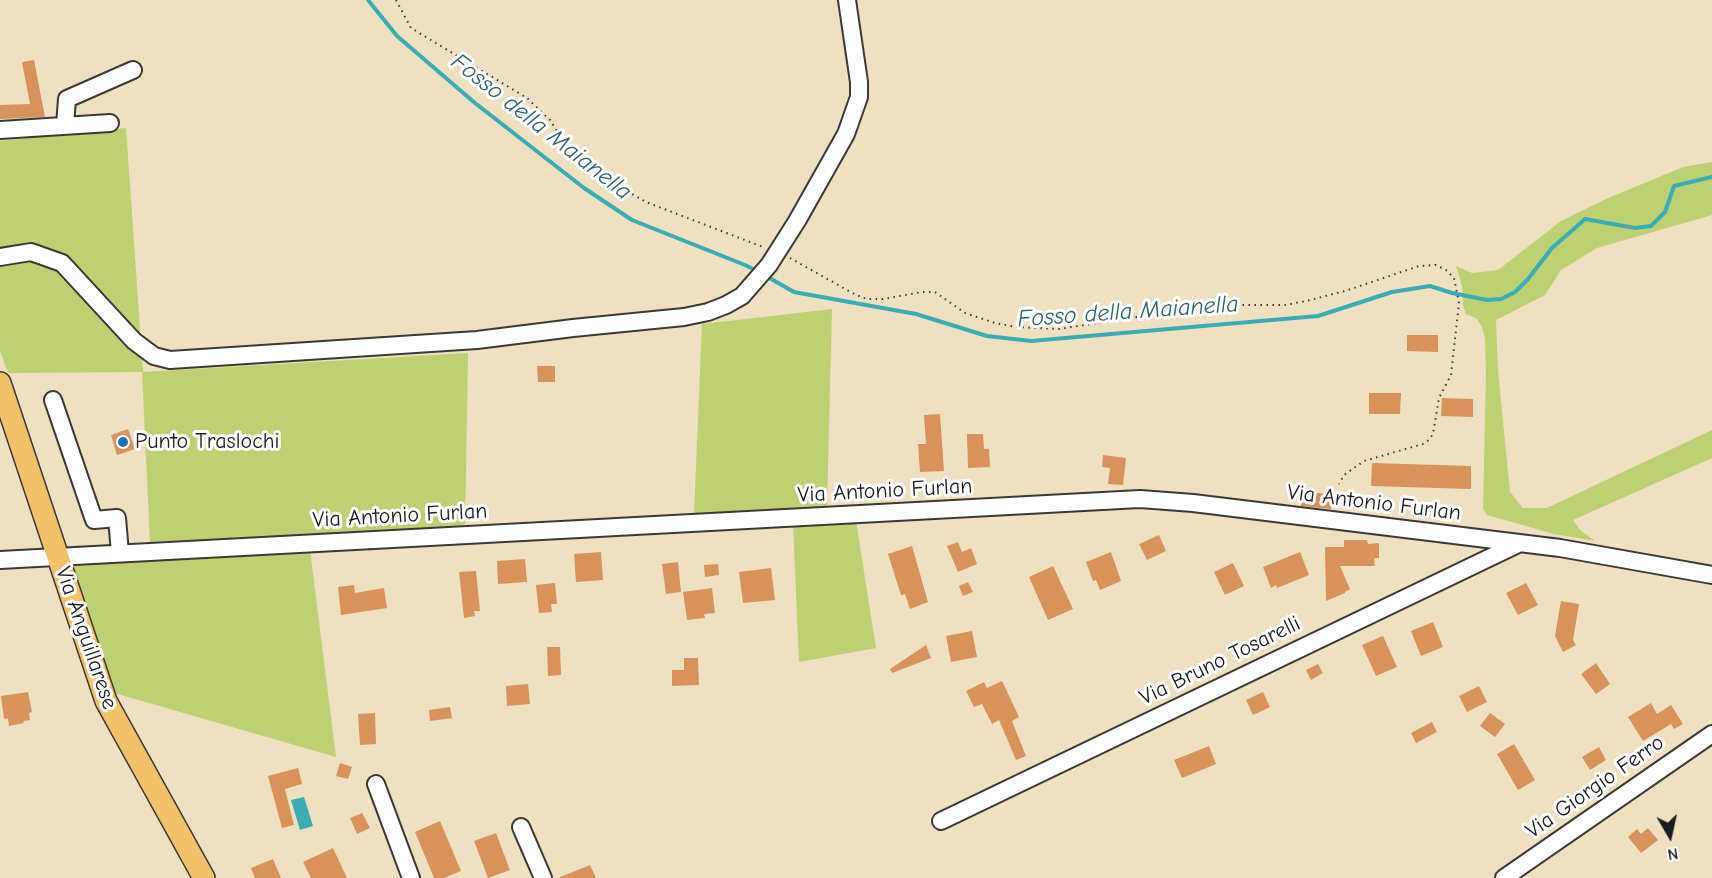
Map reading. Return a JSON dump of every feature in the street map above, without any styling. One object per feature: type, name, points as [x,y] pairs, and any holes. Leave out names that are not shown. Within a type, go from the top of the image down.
[{"type":"main road","name":"Via Anguillarese","points":[[0,383],[112,715],[204,878]]},
{"type":"street","points":[[0,256],[31,252],[62,263],[134,341],[154,356],[170,360],[477,340],[684,317],[708,312],[742,296],[774,258],[846,135],[859,97],[858,63],[847,0]]},
{"type":"street","points":[[65,126],[68,99],[133,70]]},
{"type":"street","points":[[0,130],[110,123]]},
{"type":"street","points":[[53,400],[94,520],[117,518],[120,553]]},
{"type":"street","name":"Via Antonio Furlan","points":[[0,560],[1140,499],[1193,503],[1560,548],[1712,575]]},
{"type":"street","name":"Via Bruno Tosarelli","points":[[941,821],[1519,544]]},
{"type":"street","name":"Via Giorgio Ferro","points":[[1504,878],[1712,734]]},
{"type":"street","points":[[376,784],[411,878]]},
{"type":"street","points":[[521,827],[543,878]]},
{"type":"path","points":[[396,0],[411,28],[527,98],[550,120],[571,153],[608,180],[646,202],[752,243],[774,258],[867,299],[922,291],[935,292],[965,313],[995,323],[1016,327],[1059,329],[1214,305],[1296,303],[1345,291],[1419,266],[1436,265],[1446,270],[1454,278],[1459,303],[1451,375],[1439,398],[1433,434],[1423,444],[1364,461],[1344,475],[1339,484]]},
{"type":"green space","points":[[126,128],[143,372],[468,353],[465,527],[150,542],[142,372],[8,373],[0,351],[0,141]]},
{"type":"green space","points":[[1712,162],[1712,215],[1597,248],[1561,270],[1545,295],[1496,320],[1498,371],[1510,492],[1523,508],[1547,508],[1712,430],[1712,458],[1573,520],[1580,530],[1595,541],[1554,534],[1487,515],[1483,509],[1485,338],[1476,318],[1466,314],[1456,266],[1472,273],[1498,270],[1561,221],[1606,199],[1683,167]]},
{"type":"green space","points":[[832,309],[827,507],[694,514],[702,324]]},
{"type":"green space","points":[[856,521],[876,648],[799,662],[793,524]]},
{"type":"green space","points":[[310,550],[336,757],[111,692],[68,563]]},
{"type":"water","points":[[304,797],[313,826],[300,830],[291,800]]},
{"type":"building","points":[[34,60],[45,117],[0,119],[0,105],[30,104],[22,62]]},
{"type":"building","points":[[1407,335],[1438,335],[1438,352],[1407,351]]},
{"type":"building","points":[[537,366],[555,366],[555,382],[538,382]]},
{"type":"building","points":[[1369,393],[1401,393],[1400,414],[1369,414]]},
{"type":"building","points":[[1442,398],[1473,399],[1473,417],[1441,416]]},
{"type":"building","points":[[940,414],[944,471],[920,472],[918,444],[926,444],[924,415]]},
{"type":"building","name":"Punto Traslochi","points":[[128,429],[135,449],[117,455],[111,435]]},
{"type":"building","points":[[967,434],[983,434],[984,449],[989,449],[990,467],[968,468]]},
{"type":"building","points":[[1103,455],[1126,458],[1123,485],[1108,484],[1110,468],[1102,467]]},
{"type":"building","points":[[1372,463],[1471,466],[1471,489],[1371,486]]},
{"type":"building","points":[[1303,491],[1333,495],[1331,509],[1301,506]]},
{"type":"building","points":[[1159,535],[1166,551],[1147,560],[1139,544]]},
{"type":"building","points":[[1344,540],[1367,540],[1368,544],[1379,543],[1379,558],[1374,558],[1375,566],[1340,566],[1350,589],[1326,601],[1325,547],[1344,547]]},
{"type":"building","points":[[958,542],[962,552],[971,548],[977,564],[958,572],[947,546]]},
{"type":"building","points":[[912,546],[928,602],[910,609],[905,594],[901,595],[888,554]]},
{"type":"building","points":[[601,552],[603,580],[576,582],[574,554]]},
{"type":"building","points":[[1111,552],[1121,581],[1100,590],[1096,580],[1093,581],[1086,562]]},
{"type":"building","points":[[1300,552],[1309,575],[1277,588],[1276,585],[1271,588],[1263,567]]},
{"type":"building","points":[[525,559],[527,582],[498,584],[497,561]]},
{"type":"building","points":[[678,562],[681,592],[666,594],[662,564]]},
{"type":"building","points":[[1233,563],[1244,586],[1225,595],[1214,572]]},
{"type":"building","points":[[718,564],[719,575],[705,577],[704,565]]},
{"type":"building","points":[[1053,566],[1073,609],[1048,620],[1029,577]]},
{"type":"building","points":[[771,568],[775,600],[743,603],[739,572]]},
{"type":"building","points":[[476,571],[480,611],[474,611],[475,616],[464,618],[459,572]]},
{"type":"building","points":[[968,582],[973,592],[963,596],[959,586]]},
{"type":"building","points":[[555,583],[557,604],[551,604],[552,612],[539,613],[536,585]]},
{"type":"building","points":[[1526,583],[1538,605],[1518,615],[1506,593]]},
{"type":"building","points":[[354,585],[355,593],[384,588],[387,608],[341,615],[338,587]]},
{"type":"building","points":[[712,588],[715,613],[704,614],[705,618],[687,620],[683,592]]},
{"type":"building","points":[[1561,601],[1579,604],[1573,640],[1576,645],[1563,652],[1555,636]]},
{"type":"building","points":[[1433,622],[1443,647],[1421,656],[1411,631]]},
{"type":"building","points":[[972,631],[977,657],[951,662],[946,636]]},
{"type":"building","points":[[1383,636],[1397,667],[1376,676],[1362,645]]},
{"type":"building","points":[[926,645],[931,658],[892,673],[890,669]]},
{"type":"building","points":[[547,647],[560,647],[561,675],[548,676]]},
{"type":"building","points":[[684,658],[698,658],[699,685],[672,686],[672,670],[684,670]]},
{"type":"building","points":[[1596,663],[1610,684],[1596,694],[1581,674]]},
{"type":"building","points":[[1318,664],[1323,673],[1311,680],[1306,670]]},
{"type":"building","points":[[1002,681],[1019,717],[1012,721],[1026,756],[1016,760],[999,720],[992,724],[982,704],[974,707],[966,691],[984,682],[987,688]]},
{"type":"building","points":[[528,684],[530,704],[507,706],[506,686]]},
{"type":"building","points":[[1479,686],[1487,702],[1467,712],[1459,696]]},
{"type":"building","points":[[28,692],[32,712],[29,713],[30,720],[9,726],[8,718],[4,719],[1,696]]},
{"type":"building","points":[[1263,692],[1270,707],[1253,715],[1246,700]]},
{"type":"building","points":[[1651,703],[1657,714],[1671,705],[1683,724],[1674,729],[1671,724],[1643,741],[1628,717]]},
{"type":"building","points":[[450,707],[452,718],[430,721],[429,710]]},
{"type":"building","points":[[375,713],[376,744],[360,745],[358,714]]},
{"type":"building","points":[[1490,713],[1505,724],[1495,737],[1480,726]]},
{"type":"building","points":[[1432,722],[1437,732],[1416,743],[1411,733]]},
{"type":"building","points":[[1514,744],[1535,780],[1518,790],[1497,754]]},
{"type":"building","points":[[1209,746],[1216,764],[1182,778],[1174,760]]},
{"type":"building","points":[[1599,747],[1606,760],[1590,770],[1582,757]]},
{"type":"building","points":[[340,763],[352,767],[348,779],[336,776]]},
{"type":"building","points":[[298,768],[302,784],[285,789],[294,825],[282,828],[268,776]]},
{"type":"building","points":[[362,813],[370,828],[357,834],[350,818]]},
{"type":"building","points":[[440,821],[461,871],[444,878],[434,878],[415,832]]},
{"type":"building","points":[[1648,828],[1658,840],[1641,853],[1628,837],[1637,829],[1641,834]]},
{"type":"building","points":[[496,833],[510,870],[488,878],[474,841]]},
{"type":"building","points":[[333,848],[347,878],[311,878],[303,862]]},
{"type":"building","points":[[273,859],[281,878],[255,878],[251,868]]},
{"type":"building","points":[[590,865],[596,878],[558,878]]},
{"type":"waterway","name":"Fosso della Maianella","points":[[368,0],[397,36],[475,103],[584,188],[632,220],[757,271]]},
{"type":"waterway","name":"Fosso della Maianella","points":[[766,276],[794,292],[916,314],[987,336],[1031,341],[1318,316],[1392,292],[1430,286],[1487,300],[1501,299],[1515,292],[1552,248],[1585,219],[1635,228],[1651,226],[1665,212],[1674,186],[1712,177]]},
{"type":"place","name":"Punto Traslochi","points":[[123,442]]}]
